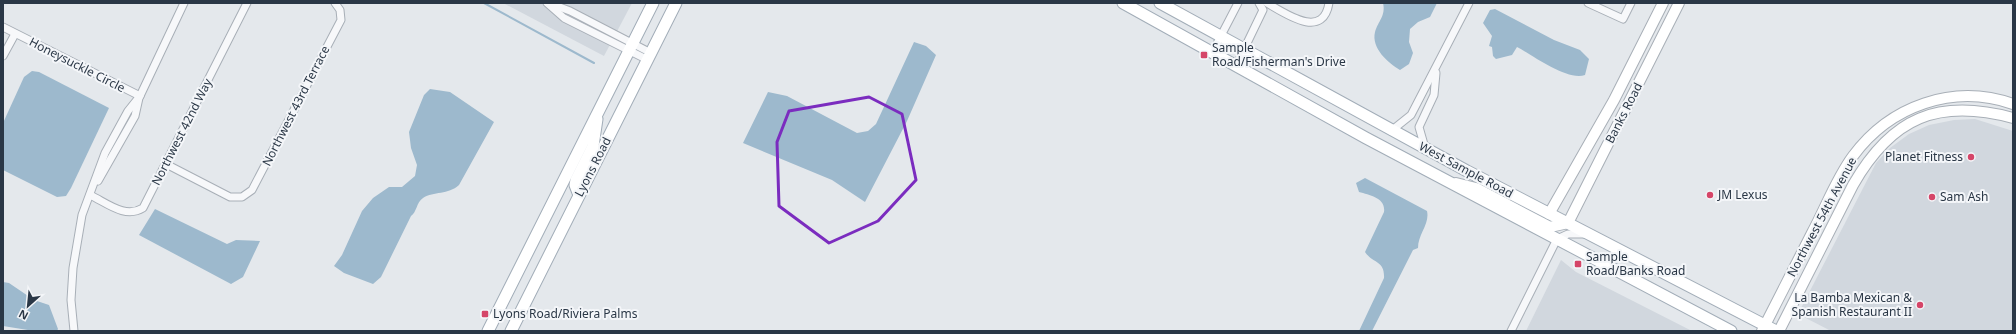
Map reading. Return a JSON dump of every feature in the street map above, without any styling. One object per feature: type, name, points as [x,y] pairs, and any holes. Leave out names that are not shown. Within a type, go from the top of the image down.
[{"type":"main road","name":"Lyons Road","points":[[488,331],[652,3]]},
{"type":"main road","name":"Lyons Road","points":[[511,331],[676,3]]},
{"type":"main road","name":"West Sample Road","points":[[1123,3],[1450,182],[1731,331]]},
{"type":"main road","name":"West Sample Road","points":[[1160,3],[1391,131],[1549,214],[1591,234],[1764,328],[1778,331]]},
{"type":"main road","points":[[579,195],[576,180],[593,146],[598,109]]},
{"type":"street","points":[[74,331],[71,300],[73,268],[82,215],[105,153],[128,111],[140,96],[184,3]]},
{"type":"street","name":"Northwest 42nd Way","points":[[90,195],[127,213],[135,213],[143,208],[247,3]]},
{"type":"street","name":"Northwest 43rd Terrace","points":[[166,164],[230,197],[242,197],[252,190],[340,20],[340,10],[335,3]]},
{"type":"street","points":[[547,3],[564,18],[649,57]]},
{"type":"street","points":[[1212,53],[1238,3]]},
{"type":"street","points":[[1236,66],[1263,10],[1259,3]]},
{"type":"street","points":[[1267,3],[1298,21],[1310,22],[1319,21],[1328,12],[1329,3]]},
{"type":"street","points":[[1391,131],[1411,115],[1469,3]]},
{"type":"street","points":[[1588,3],[1622,18],[1631,3]]},
{"type":"street","name":"Banks Road","points":[[1549,214],[1614,100],[1663,3]]},
{"type":"street","name":"Banks Road","points":[[1568,223],[1680,3]]},
{"type":"street","name":"Honeysuckle Circle","points":[[3,28],[140,96]]},
{"type":"street","name":"Honeysuckle Circle","points":[[3,56],[15,34]]},
{"type":"street","points":[[1425,149],[1419,127],[1434,95],[1436,69]]},
{"type":"street","name":"Northwest 54th Avenue","points":[[1764,328],[1852,158],[1881,126],[1904,111],[1926,102],[1946,97],[1976,96],[1996,98],[2013,104]]},
{"type":"street","name":"Northwest 54th Avenue","points":[[1778,331],[1852,185],[1864,165],[1890,136],[1909,124],[1928,115],[1949,110],[1970,110],[2013,118]]},
{"type":"street","points":[[1450,182],[1476,188],[1550,227],[1568,223]]},
{"type":"street","points":[[1511,331],[1557,239],[1573,233],[1591,234]]},
{"type":"highlighted area","points":[[869,97],[902,114],[916,180],[878,221],[829,243],[779,206],[777,142],[789,111]]},
{"type":"shaded area","points":[[503,3],[632,3],[604,56]]},
{"type":"shaded area","points":[[1975,119],[2013,131],[2013,331],[1831,331],[1798,314],[1876,163],[1890,148],[1909,134],[1929,125],[1954,120]]},
{"type":"shaded area","points":[[1561,260],[1576,272],[1692,331],[1526,331]]},
{"type":"water","points":[[1383,3],[1437,3],[1430,17],[1418,22],[1410,29],[1409,42],[1413,53],[1409,64],[1400,70],[1386,59],[1378,49],[1374,38],[1376,28],[1383,15]]},
{"type":"water","points":[[1495,9],[1554,40],[1580,50],[1589,59],[1585,75],[1578,76],[1560,71],[1517,47],[1512,55],[1496,59],[1493,56],[1492,47],[1489,46],[1492,36],[1483,23],[1490,10]]},
{"type":"water","points":[[914,42],[926,46],[936,55],[907,121],[865,202],[832,180],[743,143],[768,92],[787,96],[857,133],[868,131],[876,124]]},
{"type":"water","points":[[32,71],[39,72],[109,108],[66,196],[57,197],[3,170],[3,123],[24,77]]},
{"type":"water","points":[[430,89],[450,92],[494,122],[459,185],[446,192],[432,194],[421,200],[411,216],[381,277],[373,284],[344,273],[334,266],[342,255],[362,211],[373,198],[389,187],[402,187],[415,176],[417,165],[411,148],[409,132],[424,95]]},
{"type":"water","points":[[1365,178],[1427,211],[1427,220],[1418,248],[1413,250],[1372,331],[1359,331],[1384,278],[1384,272],[1381,265],[1368,256],[1365,252],[1384,212],[1384,207],[1380,200],[1368,194],[1359,192],[1356,183]]},
{"type":"water","points":[[155,209],[227,244],[236,240],[260,241],[243,277],[231,284],[139,235]]},
{"type":"water","points":[[3,282],[9,283],[34,300],[49,305],[58,329],[57,331],[34,331],[3,326]]},
{"type":"waterway","points":[[484,3],[594,63]]},
{"type":"place","name":"Sample Road/Fisherman's Drive","points":[[1204,55]]},
{"type":"place","name":"Planet Fitness","points":[[1971,157]]},
{"type":"place","name":"JM Lexus","points":[[1710,195]]},
{"type":"place","name":"Sam Ash","points":[[1932,197]]},
{"type":"place","name":"Sample Road/Banks Road","points":[[1578,264]]},
{"type":"place","name":"La Bamba Mexican & Spanish Restaurant II","points":[[1920,305]]},
{"type":"place","name":"Lyons Road/Riviera Palms","points":[[485,314]]}]
